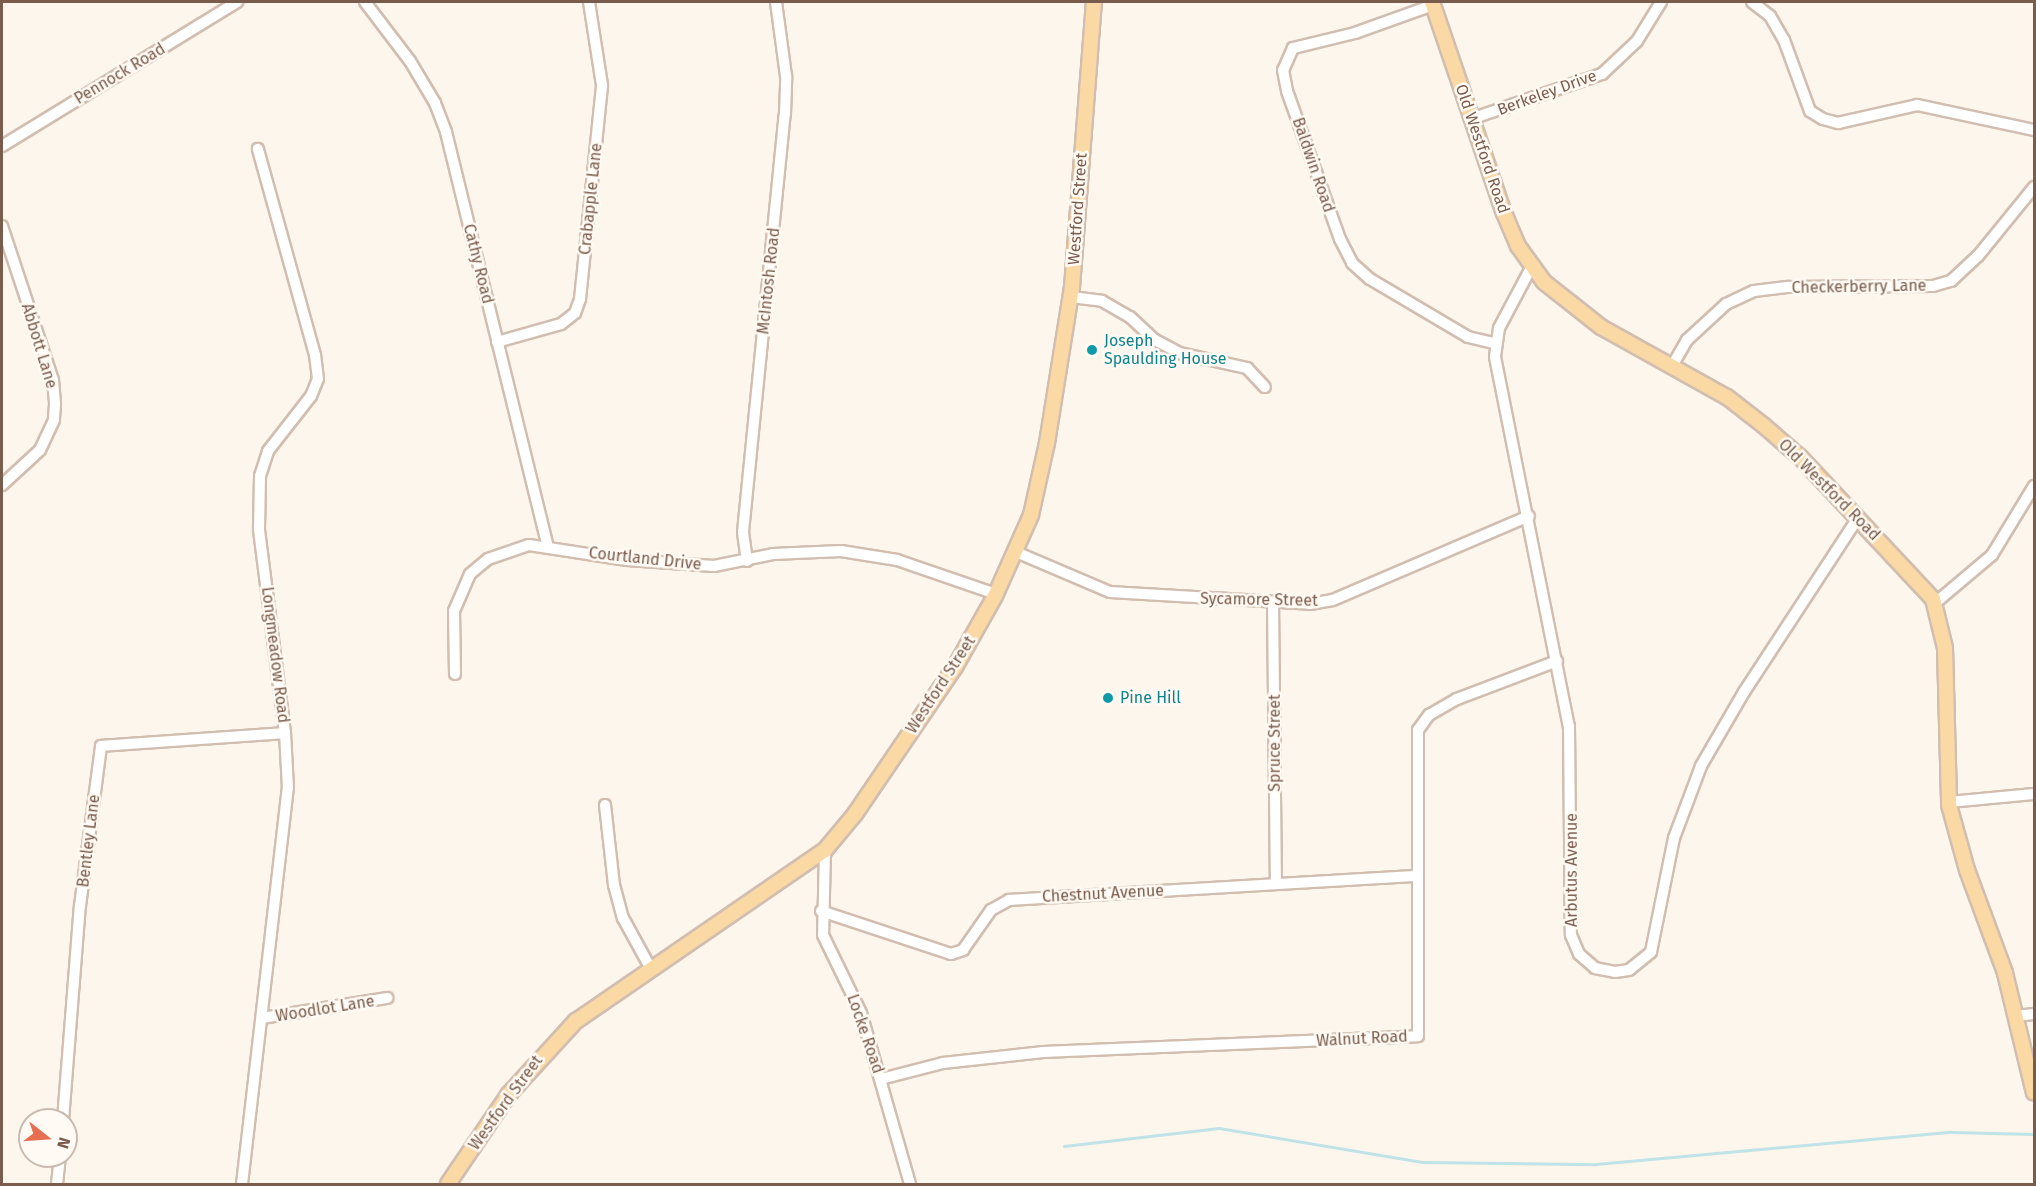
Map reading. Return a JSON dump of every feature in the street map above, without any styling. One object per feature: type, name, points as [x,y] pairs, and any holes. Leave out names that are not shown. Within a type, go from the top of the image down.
[{"type":"main road","name":"Westford Street","points":[[448,1185],[509,1094],[543,1053],[597,1003],[651,969],[825,850],[855,814],[955,667],[996,594],[1016,552],[1040,486],[1071,297],[1094,2]]},
{"type":"main road","name":"Old Westford Road","points":[[1433,3],[1504,213],[1518,246],[1544,282],[1583,316],[1727,397],[1763,425],[1801,458],[1934,604],[1945,648],[1949,802],[1967,870],[2005,973],[2034,1093]]},
{"type":"street","name":"Pennock Road","points":[[2,146],[237,2]]},
{"type":"street","name":"Cathy Road","points":[[365,2],[410,62],[435,103],[446,132],[548,546]]},
{"type":"street","name":"Crabapple Lane","points":[[497,342],[561,324],[574,313],[580,300],[602,85],[589,2]]},
{"type":"street","name":"McIntosh Road","points":[[747,561],[743,532],[785,114],[786,76],[776,2]]},
{"type":"street","name":"Berkeley Drive","points":[[1471,119],[1602,74],[1637,41],[1661,2]]},
{"type":"street","points":[[1752,2],[1770,16],[1795,62],[1810,111],[1823,119],[1838,123],[1917,105],[2034,130]]},
{"type":"street","name":"Baldwin Road","points":[[1433,3],[1355,33],[1305,42],[1293,48],[1283,69],[1329,210],[1353,263],[1370,279],[1468,337],[1495,343]]},
{"type":"street","name":"Longmeadow Road","points":[[242,1185],[285,822],[285,733],[259,529],[260,476],[275,439],[311,396],[318,379],[315,356],[258,149]]},
{"type":"street","name":"Checkerberry Lane","points":[[1672,366],[1687,340],[1718,311],[1754,291],[1789,287],[1933,286],[1951,281],[1978,256],[2034,187]]},
{"type":"street","name":"Abbott Lane","points":[[2,226],[52,380],[55,404],[54,420],[40,450],[2,486]]},
{"type":"street","points":[[1495,343],[1532,266]]},
{"type":"street","points":[[1071,297],[1102,301],[1179,353],[1247,368],[1265,387]]},
{"type":"street","name":"Arbutus Avenue","points":[[1495,343],[1557,661],[1572,752],[1571,935],[1579,954],[1589,964],[1602,970],[1622,971],[1641,963],[1654,945],[1674,838],[1710,748],[1858,518]]},
{"type":"street","points":[[1934,604],[1992,555],[2034,486]]},
{"type":"street","name":"Sycamore Street","points":[[1016,552],[1110,592],[1310,604],[1333,600],[1529,516]]},
{"type":"street","name":"Courtland Drive","points":[[455,674],[454,611],[470,574],[488,559],[529,545],[675,565],[714,566],[816,551],[872,555],[996,594]]},
{"type":"street","name":"Spruce Street","points":[[1274,602],[1276,884]]},
{"type":"street","name":"Walnut Road","points":[[880,1079],[943,1063],[1043,1052],[1418,1036],[1417,753],[1423,722],[1457,699],[1557,661]]},
{"type":"street","name":"Bentley Lane","points":[[64,1108],[80,906],[101,746],[285,733]]},
{"type":"street","points":[[1949,802],[2034,794]]},
{"type":"street","points":[[605,806],[605,829],[623,918],[651,969]]},
{"type":"street","name":"Locke Road","points":[[825,850],[821,911],[823,935],[861,1013],[910,1185]]},
{"type":"street","name":"Chestnut Avenue","points":[[821,911],[951,954],[963,950],[991,910],[1009,900],[1417,876]]},
{"type":"street","name":"Woodlot Lane","points":[[262,1018],[387,998]]},
{"type":"street","points":[[2015,1016],[2034,1014]]},
{"type":"street","points":[[57,1185],[59,1168]]},
{"type":"waterway","points":[[1064,1146],[1219,1128],[1422,1162],[1596,1164],[1951,1132],[2034,1134]]},
{"type":"place","name":"Joseph Spaulding House","points":[[1092,350]]},
{"type":"place","name":"Pine Hill","points":[[1108,698]]}]
